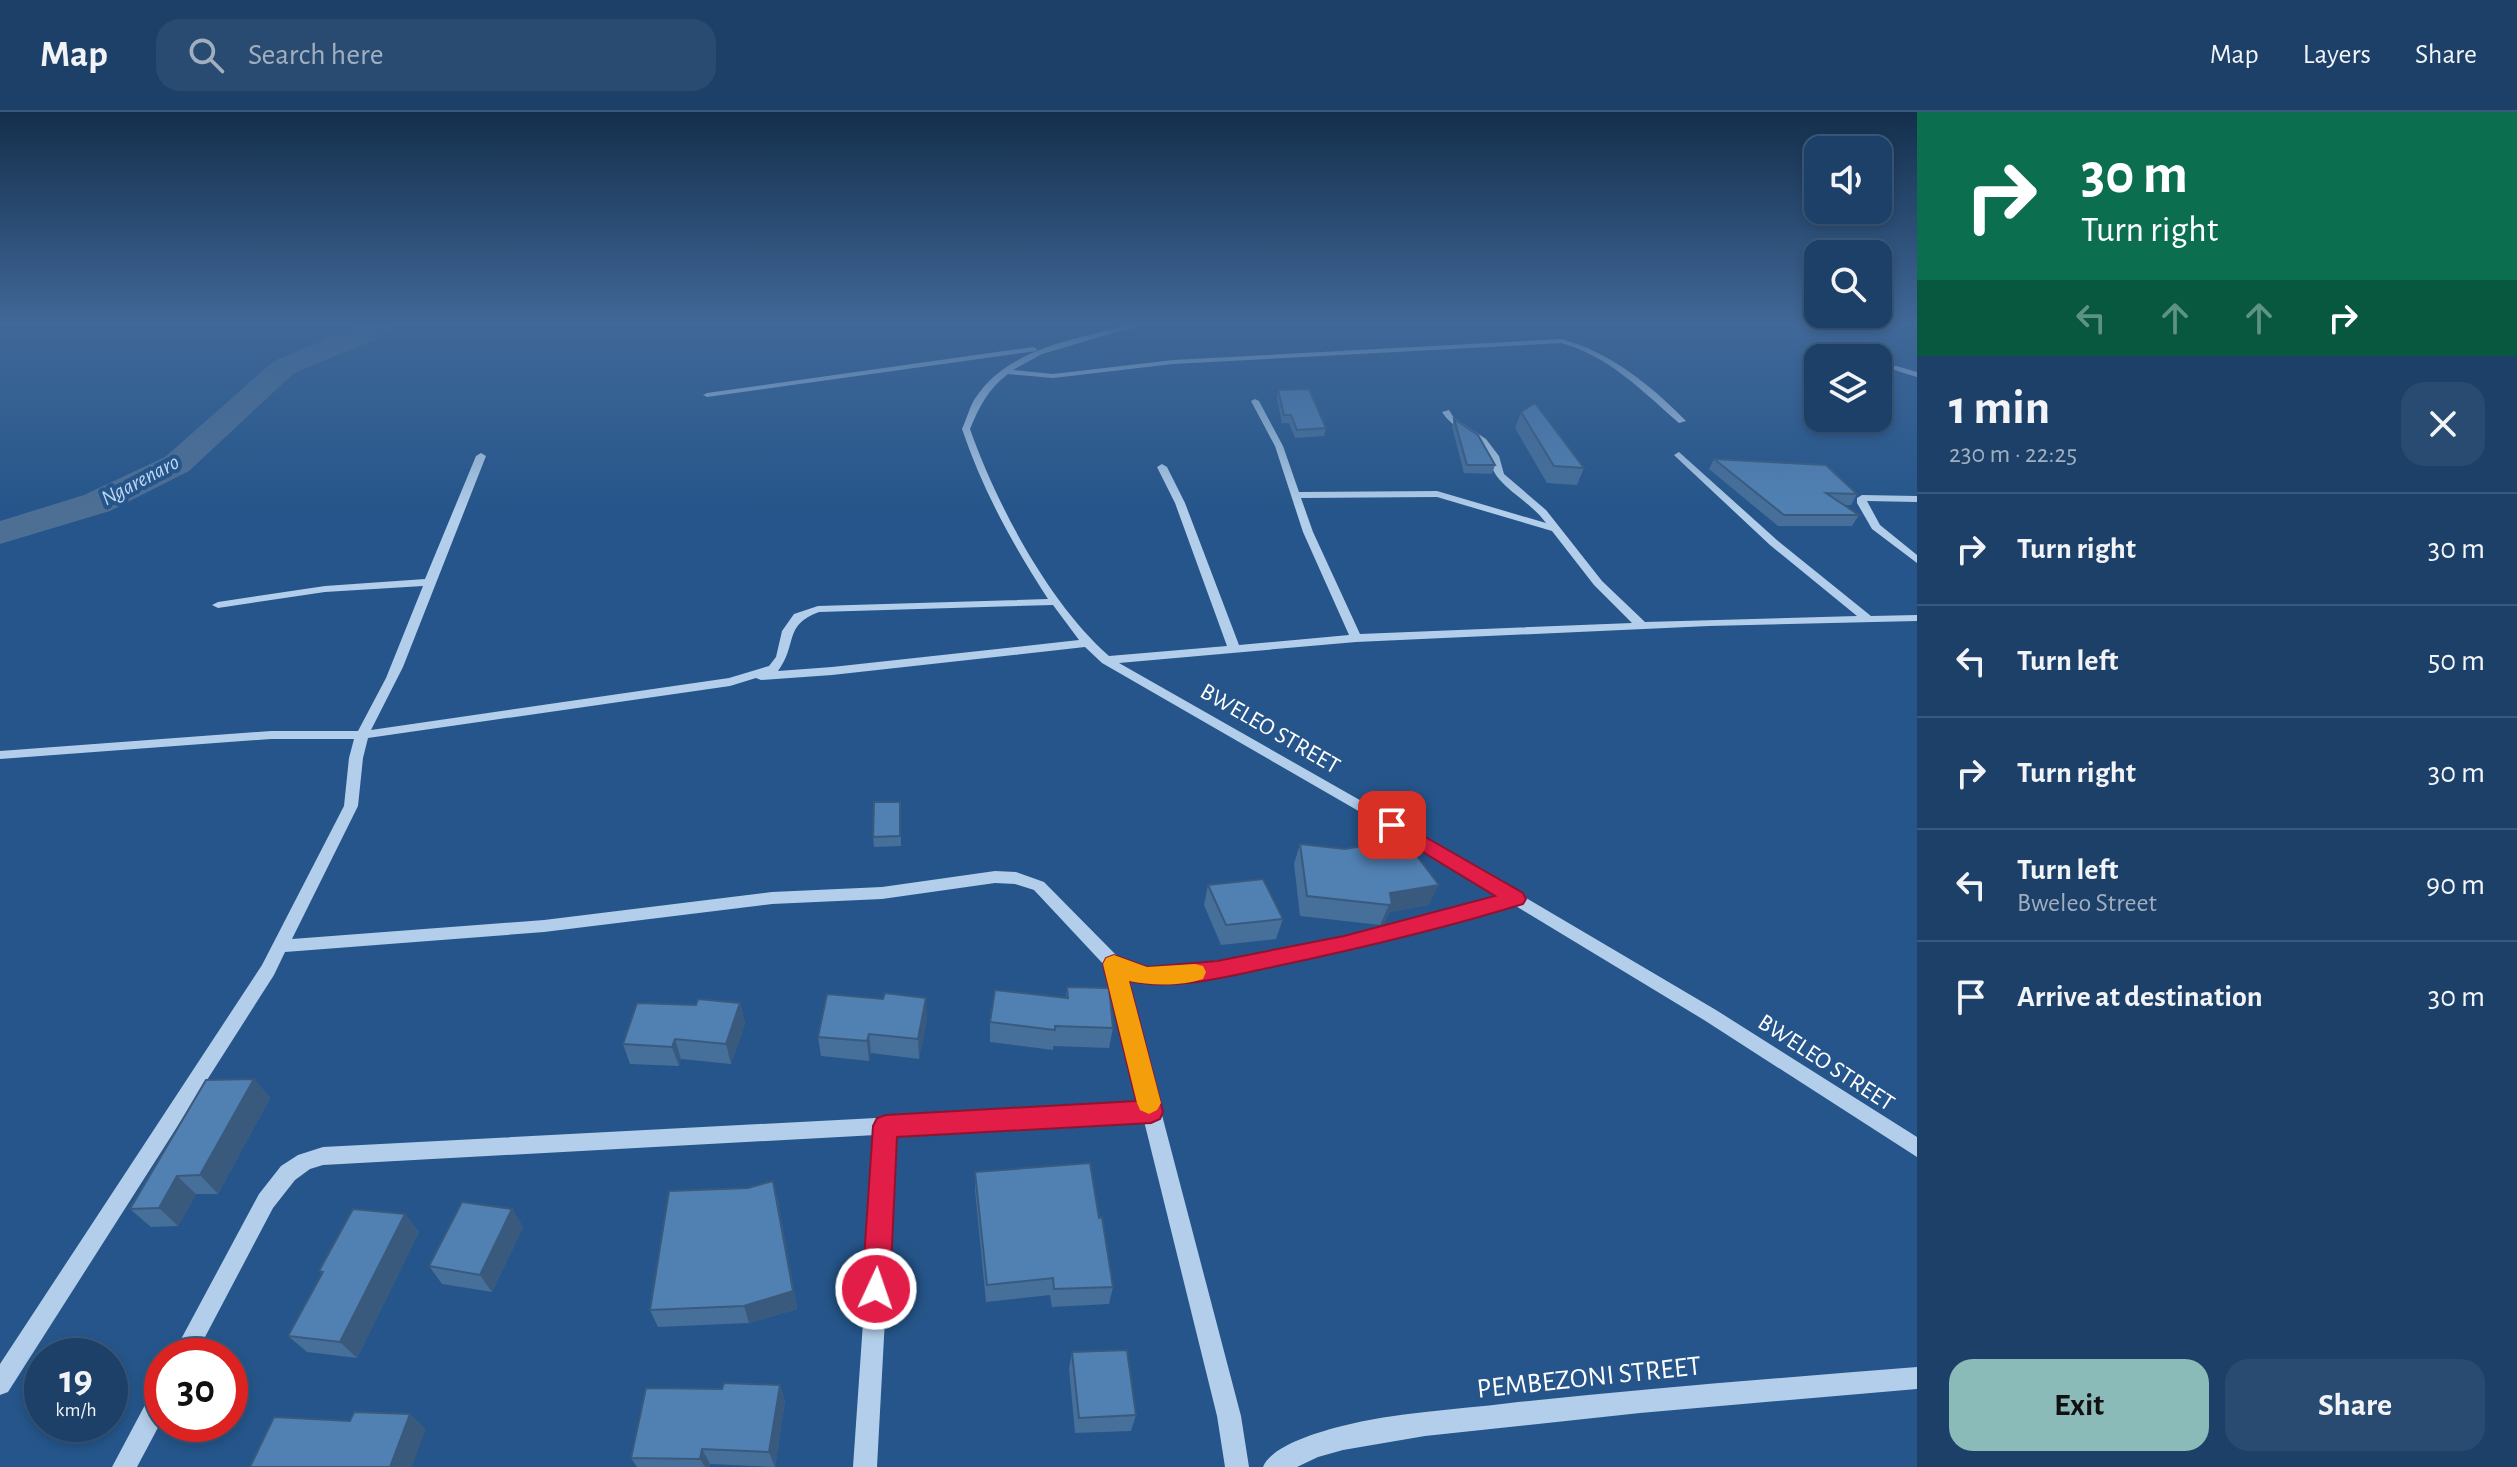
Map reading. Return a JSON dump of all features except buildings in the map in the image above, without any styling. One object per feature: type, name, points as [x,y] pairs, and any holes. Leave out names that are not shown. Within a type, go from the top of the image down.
[{"type":"street","points":[[707,395],[777,385]]},
{"type":"street","name":"BWELEO STREET","points":[[990,385],[976,399],[966,429],[1006,526],[1055,602],[1086,643],[1106,660],[1710,1015],[1917,1148]]},
{"type":"street","points":[[1640,385],[1682,421]]},
{"type":"street","points":[[1255,401],[1279,446],[1295,495],[1356,638]]},
{"type":"street","points":[[1446,412],[1451,420],[1483,441],[1494,456],[1500,475],[1543,512],[1598,583],[1642,626]]},
{"type":"street","points":[[1679,455],[1748,520],[1869,620]]},
{"type":"street","points":[[0,1384],[167,1129],[280,946],[351,806],[356,788],[357,754],[363,735],[396,671],[428,582],[481,456]]},
{"type":"street","points":[[1162,467],[1180,503],[1234,648]]},
{"type":"street","points":[[1295,495],[1437,494],[1554,528]]},
{"type":"street","points":[[1917,499],[1862,498],[1876,527],[1917,560]]},
{"type":"street","points":[[218,605],[325,589],[428,582]]},
{"type":"street","points":[[756,676],[773,669],[782,657],[788,631],[798,616],[818,609],[1055,602]]},
{"type":"street","points":[[1106,660],[1356,638],[1917,618]]},
{"type":"street","points":[[0,755],[271,735],[363,735],[623,700],[756,676],[832,671],[1086,643]]},
{"type":"street","points":[[280,946],[544,926],[772,898],[882,893],[995,877],[1016,878],[1039,886],[1114,964],[1131,973],[1147,976],[1217,970],[1344,944],[1515,899]]},
{"type":"street","points":[[1114,964],[1229,1416],[1237,1467]]},
{"type":"street","points":[[193,1338],[266,1201],[288,1173],[305,1161],[367,1152],[1151,1112]]},
{"type":"street","points":[[865,1467],[886,1126]]},
{"type":"street","name":"PEMBEZONI STREET","points":[[1275,1467],[1293,1454],[1315,1446],[1390,1429],[1539,1411],[1917,1378]]},
{"type":"street","points":[[124,1467],[144,1430]]},
{"type":"waterway","name":"Ngarenaro","points":[[0,533],[97,503],[177,464],[264,385]]},
{"type":"slow traffic","points":[[1149,1103],[1114,964],[1131,973],[1147,976],[1195,972]]},
{"type":"route","points":[[876,1289],[886,1126],[1151,1112],[1114,964],[1131,973],[1147,976],[1217,970],[1344,944],[1515,899],[1392,825]]}]
